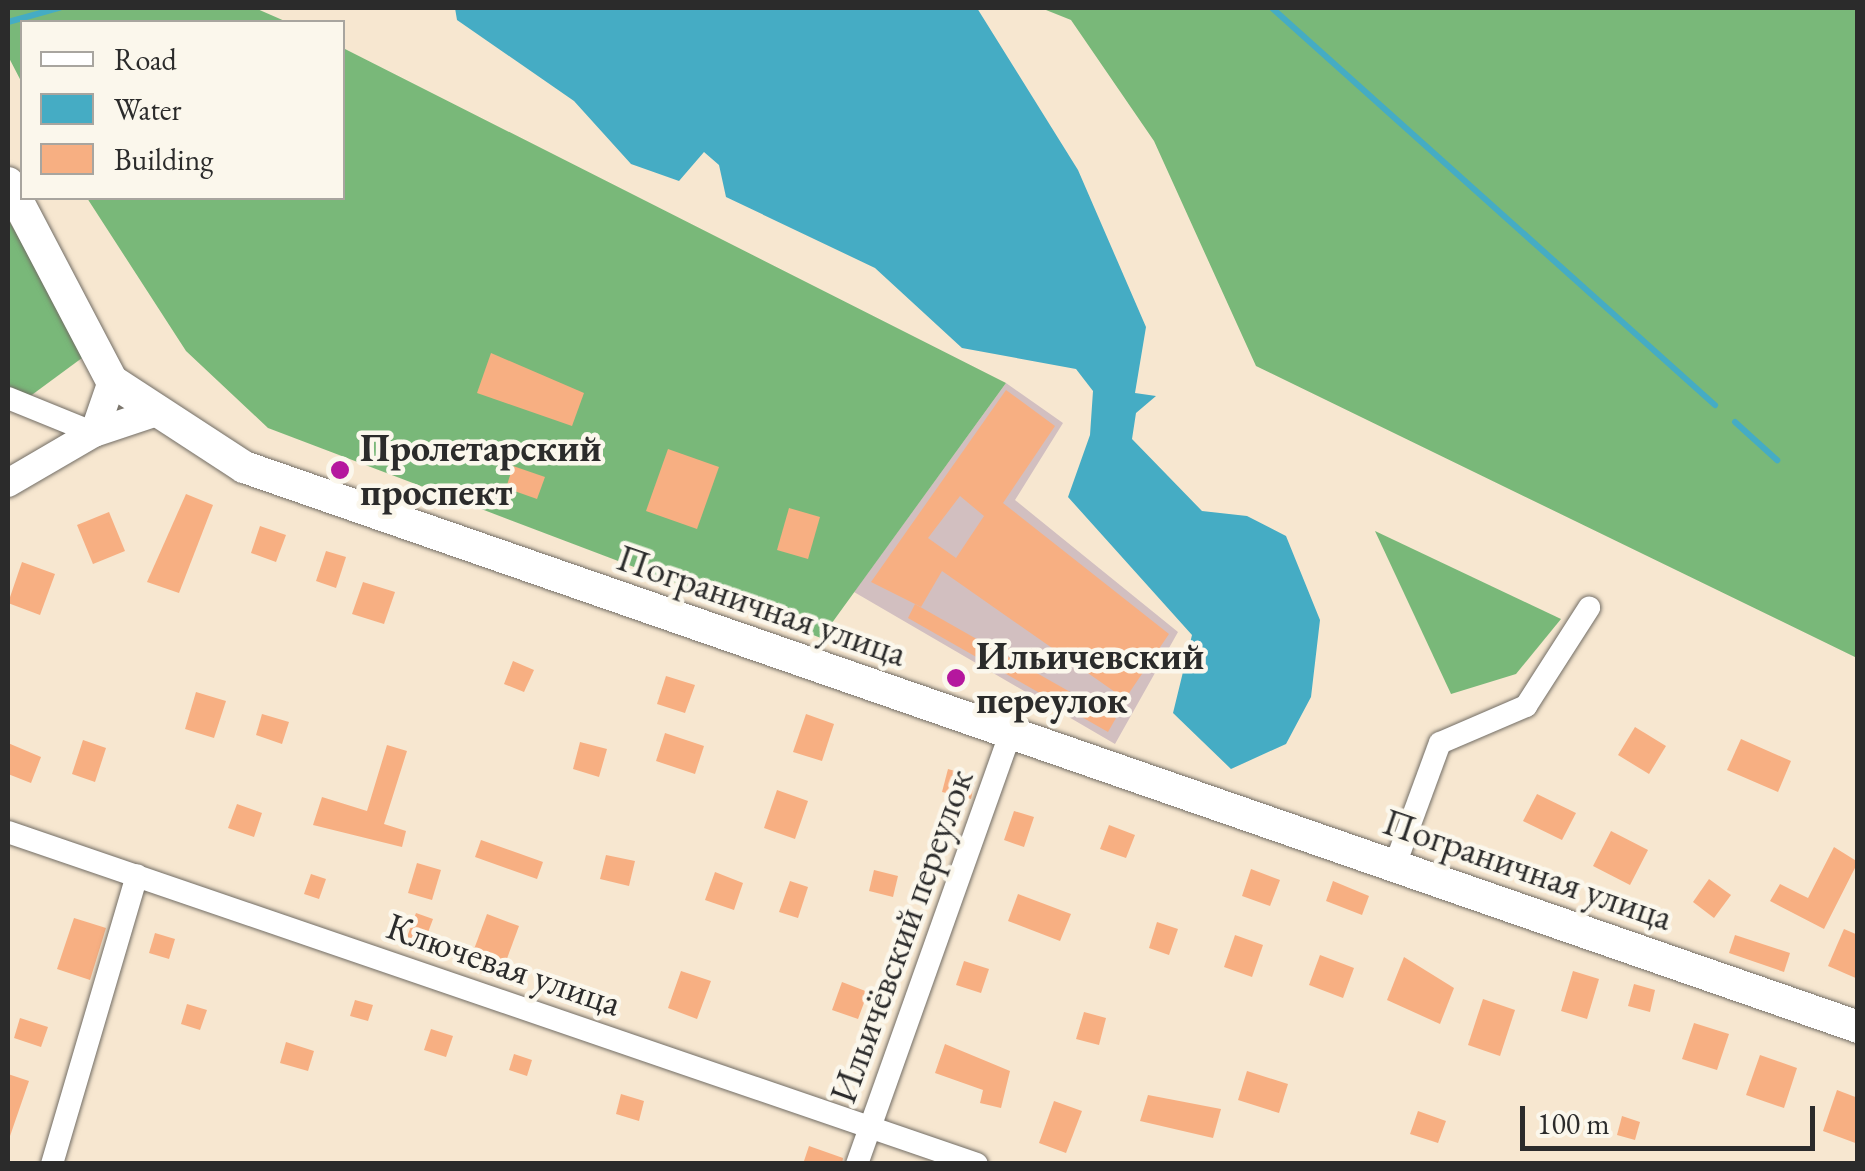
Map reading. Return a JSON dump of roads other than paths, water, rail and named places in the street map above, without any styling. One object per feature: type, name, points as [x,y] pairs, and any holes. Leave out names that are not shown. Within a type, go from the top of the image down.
[{"type":"main road","points":[[8,183],[112,381]]},
{"type":"main road","name":"Пограничная улица","points":[[112,381],[151,414],[244,467],[352,508],[1858,1027]]},
{"type":"street","points":[[94,433],[112,381]]},
{"type":"street","points":[[8,398],[94,433]]},
{"type":"street","points":[[8,484],[94,433],[151,414]]},
{"type":"street","points":[[1395,865],[1440,743],[1526,706],[1589,608]]},
{"type":"street","name":"Ильичёвский переулок","points":[[857,1164],[1011,732]]},
{"type":"street","name":"Ключевая улица","points":[[8,832],[977,1164]]},
{"type":"street","points":[[52,1164],[137,875]]},
{"type":"water","points":[[455,8],[977,8],[1078,170],[1146,327],[1135,393],[1156,396],[1136,413],[1132,439],[1202,511],[1247,516],[1286,536],[1320,620],[1311,697],[1286,744],[1231,769],[1173,713],[1192,635],[1068,497],[1090,435],[1093,391],[1076,369],[962,348],[875,268],[726,197],[719,165],[704,152],[679,181],[631,164],[574,101],[457,20]]},
{"type":"waterway","points":[[8,22],[59,8]]},
{"type":"waterway","points":[[1272,8],[1715,405]]},
{"type":"waterway","points":[[1735,422],[1777,460]]},
{"type":"place","name":"Пролетарский проспект","points":[[340,470]]},
{"type":"place","name":"Ильичевский переулок","points":[[956,678]]}]
